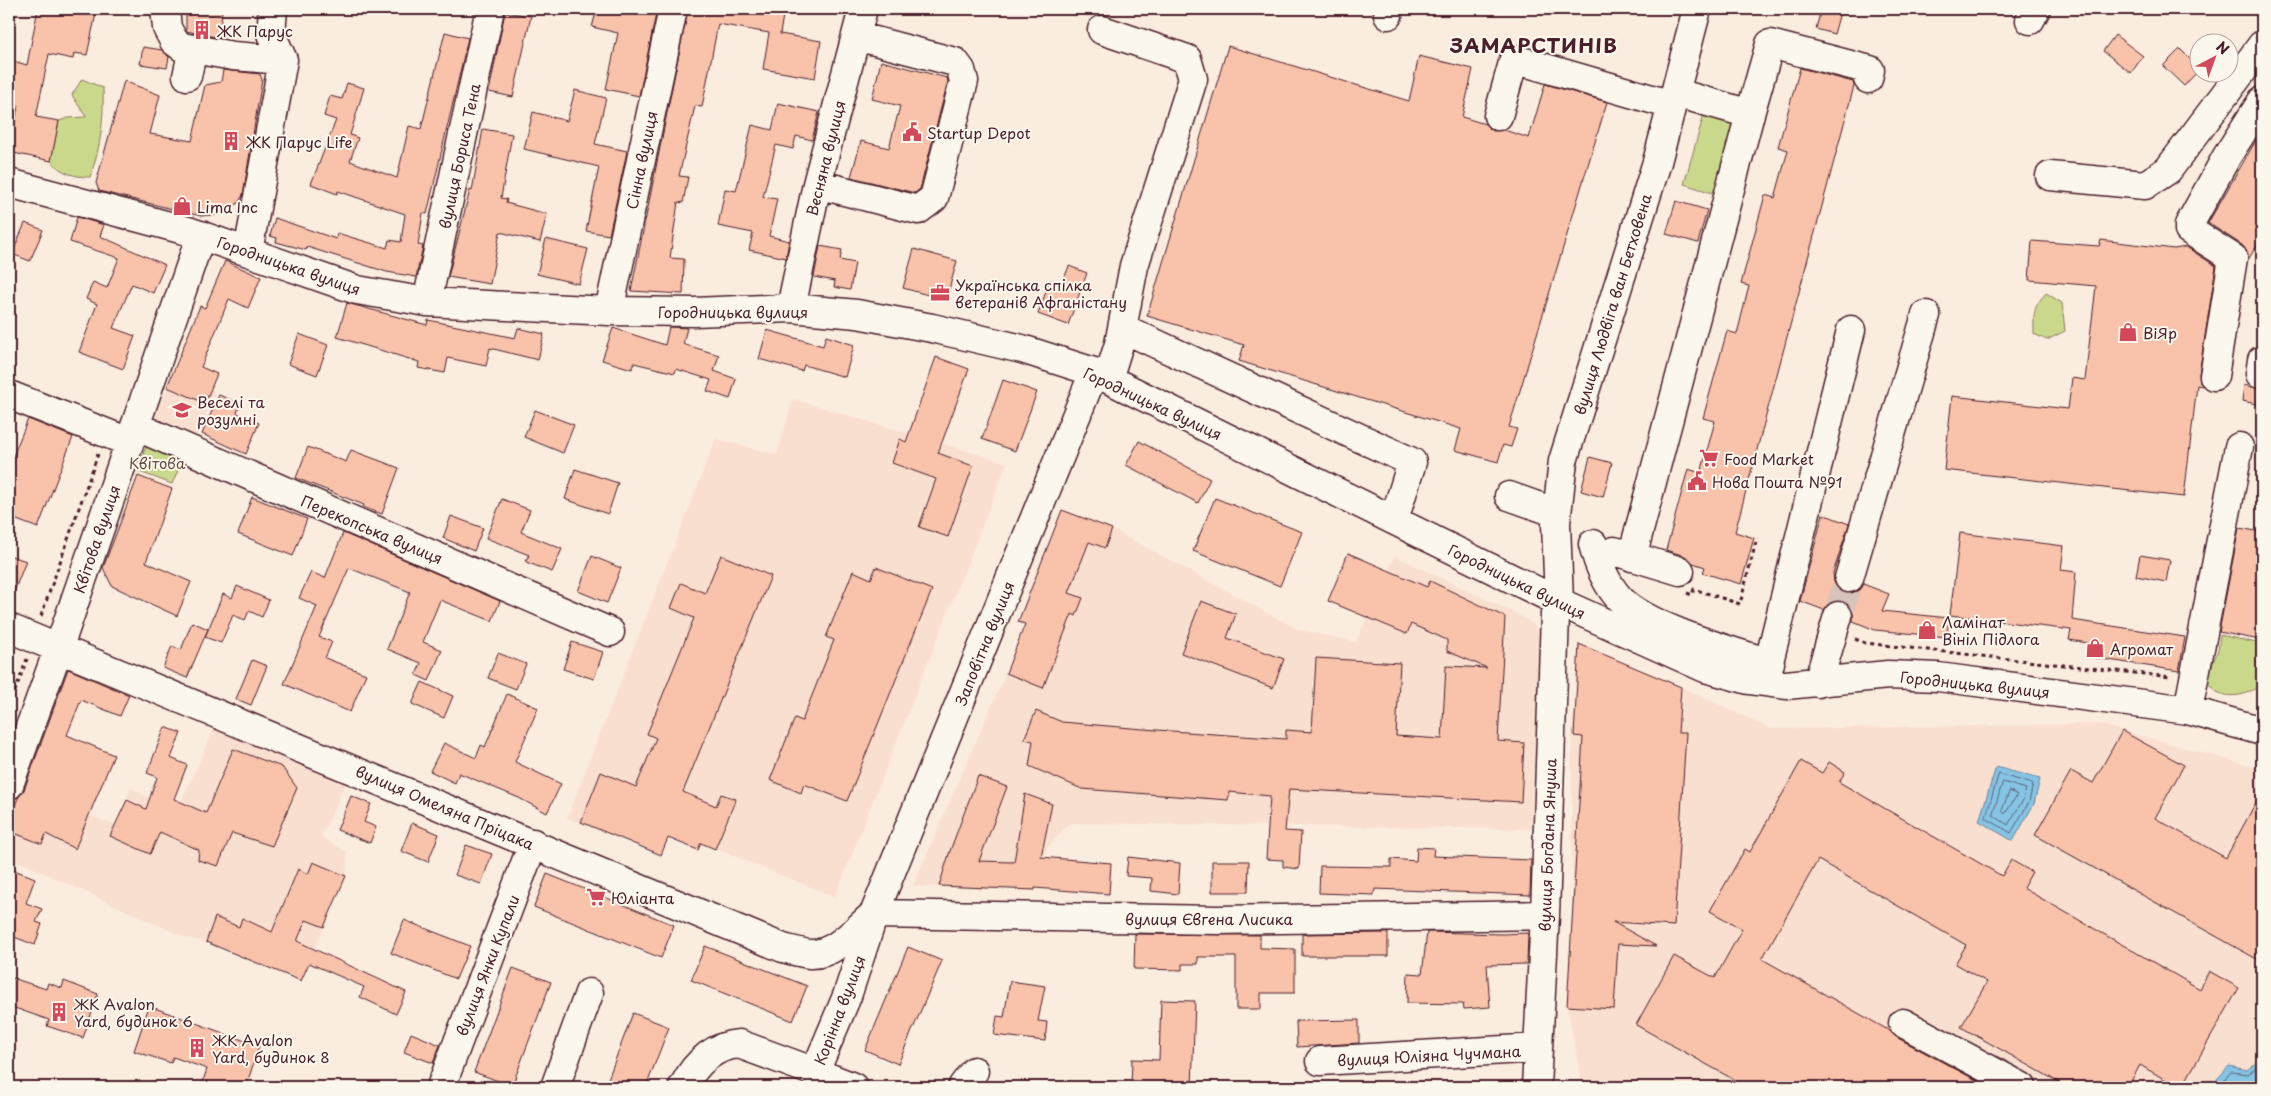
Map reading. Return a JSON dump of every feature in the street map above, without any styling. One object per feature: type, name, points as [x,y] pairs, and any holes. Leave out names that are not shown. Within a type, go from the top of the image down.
[{"type":"street","points":[[165,9],[167,28],[174,41],[182,47],[233,56],[283,60]]},
{"type":"street","points":[[248,252],[267,106],[283,60],[272,34],[273,9]]},
{"type":"street","name":"вулиця Бориса Тена","points":[[426,302],[490,9]]},
{"type":"street","name":"Сінна вулиця","points":[[609,311],[674,9]]},
{"type":"street","name":"Весняна вулиця","points":[[791,308],[817,184],[863,9]]},
{"type":"street","name":"вулиця Людвіга ван Бетховена","points":[[1559,602],[1557,522],[1563,461],[1657,162],[1680,101],[1697,9]]},
{"type":"street","name":"Заповітна вулиця","points":[[874,914],[1122,328],[1134,266],[1194,79],[1187,59],[1102,30]]},
{"type":"street","points":[[1632,557],[1773,34],[1801,41]]},
{"type":"street","points":[[817,184],[918,210],[934,198],[964,81],[961,70],[955,62],[856,36]]},
{"type":"street","points":[[1770,44],[1828,64],[1870,70],[1868,79]]},
{"type":"street","points":[[2050,176],[2145,185],[2168,170],[2262,45]]},
{"type":"street","points":[[187,76],[194,49]]},
{"type":"street","points":[[1498,116],[1514,59],[1680,101],[1750,114]]},
{"type":"street","points":[[2214,376],[2233,258],[2189,230],[2189,225],[2226,156],[2262,101]]},
{"type":"street","name":"Городницька вулиця","points":[[9,183],[200,235],[357,290],[426,302],[609,311],[694,312],[791,308],[857,314],[932,328],[1022,349],[1101,376],[1559,602],[1706,668],[1767,672],[1786,685],[1888,675],[1938,677],[2190,698],[2262,732]]},
{"type":"street","name":"Квітова вулиця","points":[[9,785],[59,647],[200,235]]},
{"type":"street","points":[[1848,578],[1926,315]]},
{"type":"street","points":[[1122,328],[1412,462],[1394,520]]},
{"type":"street","points":[[1593,544],[1600,570],[1620,599],[1650,619],[1723,649],[1767,672],[1851,330]]},
{"type":"street","name":"Перекопська вулиця","points":[[9,395],[132,434],[610,632]]},
{"type":"street","points":[[2190,698],[2239,447]]},
{"type":"street","points":[[1510,496],[1593,544],[1632,557],[1682,582]]},
{"type":"street","name":"вулиця Богдана Януша","points":[[1536,1087],[1545,915],[1555,614],[1559,602]]},
{"type":"street","points":[[1818,683],[1835,624]]},
{"type":"street","name":"вулиця Омеляна Пріцака","points":[[9,628],[792,950],[810,954],[824,952],[836,946],[874,914]]},
{"type":"street","name":"вулиця Янки Купали","points":[[448,1085],[532,843]]},
{"type":"street","name":"вулиця Євгена Лисика","points":[[874,914],[1218,920],[1545,915]]},
{"type":"street","name":"Корінна вулиця","points":[[682,1087],[689,1074],[710,1052],[726,1045],[739,1044],[815,1072],[847,996],[874,914]]},
{"type":"street","points":[[554,1087],[589,993]]},
{"type":"street","points":[[1903,1023],[2022,1087]]},
{"type":"street","name":"вулиця Юліяна Чучмана","points":[[1320,1061],[1538,1048]]},
{"type":"street","points":[[815,1072],[853,1087]]},
{"type":"path","points":[[1682,582],[1692,595],[1694,589],[1740,604],[1757,538]]},
{"type":"path","points":[[1835,624],[1865,643],[2180,678],[2190,698]]},
{"type":"path","points":[[9,707],[28,654]]},
{"type":"shaded area","name":"Веселі та розумні","points":[[179,359],[215,393],[192,445],[150,427]]},
{"type":"shaded area","points":[[793,399],[1007,463],[835,897],[702,843],[698,850],[668,838],[661,855],[567,818],[716,439],[777,455]]},
{"type":"shaded area","points":[[1062,510],[1112,529],[1299,630],[1356,642],[1395,556],[1521,616],[1546,635],[1531,829],[1069,823],[1046,849],[1035,891],[913,886],[1006,673],[1025,625],[1018,622]]},
{"type":"shaded area","points":[[1579,644],[1681,687],[1771,729],[2098,724],[2262,769],[2262,1087],[1583,1087],[1567,1006],[1572,919],[1572,735]]},
{"type":"shaded area","points":[[216,725],[350,774],[321,837],[347,852],[346,876],[301,981],[206,942],[186,938],[9,857],[9,820],[22,790],[115,825],[131,788],[149,798],[152,789],[181,802]]},
{"type":"green space","points":[[82,79],[103,88],[101,133],[90,177],[68,174],[51,161],[59,121],[68,118],[86,117],[72,95]]},
{"type":"green space","points":[[1704,114],[1739,124],[1719,195],[1684,184]]},
{"type":"green space","points":[[2046,293],[2062,303],[2065,331],[2047,340],[2034,334],[2036,307]]},
{"type":"green space","name":"Квітова","points":[[148,441],[184,457],[172,484],[137,471]]},
{"type":"green space","points":[[2220,635],[2261,644],[2262,641],[2262,683],[2258,687],[2241,695],[2229,696],[2216,691],[2206,680],[2218,650]]},
{"type":"water","points":[[1996,767],[2040,779],[2034,804],[2013,841],[1979,821]]},
{"type":"water","points":[[2262,1058],[2262,1087],[2222,1087],[2217,1079],[2229,1066],[2247,1070]]},
{"type":"building","points":[[38,9],[97,9],[87,55],[74,53],[73,59],[49,54],[36,117],[59,121],[51,161],[9,152],[18,106],[9,104],[9,60],[27,65]]},
{"type":"building","name":"ЖК Парус","points":[[186,9],[222,9],[220,38],[186,31]]},
{"type":"building","points":[[597,9],[612,9],[629,13],[630,9],[657,9],[639,96],[606,89],[618,33],[592,27]]},
{"type":"building","points":[[688,9],[784,9],[780,34],[821,41],[815,78],[763,69],[769,33],[718,24],[702,107],[695,106],[679,176],[688,177],[683,203],[678,202],[670,258],[684,259],[683,294],[631,291]]},
{"type":"building","points":[[1821,9],[1841,9],[1834,34],[1816,29]]},
{"type":"building","points":[[505,12],[531,16],[513,97],[489,92]]},
{"type":"building","points":[[445,32],[468,38],[427,214],[423,213],[418,245],[423,246],[416,277],[387,272],[307,247],[306,250],[276,242],[277,238],[270,236],[275,218],[336,239],[337,233],[387,248],[389,240],[401,242],[405,214],[338,191],[337,194],[311,184],[336,120],[324,116],[330,96],[342,99],[347,83],[364,88],[350,135],[358,138],[350,161],[397,178],[409,126],[421,129]]},
{"type":"building","points":[[2115,35],[2143,56],[2131,73],[2103,51]]},
{"type":"building","points":[[1228,46],[1409,101],[1419,56],[1473,69],[1462,117],[1485,124],[1493,131],[1504,130],[1529,138],[1545,84],[1607,102],[1509,427],[1517,429],[1511,447],[1503,445],[1498,462],[1455,450],[1461,429],[1239,361],[1244,345],[1147,316]]},
{"type":"building","points":[[143,47],[162,50],[169,57],[167,68],[140,64]]},
{"type":"building","points":[[2180,49],[2188,57],[2188,82],[2184,86],[2163,66]]},
{"type":"building","points":[[881,61],[947,78],[948,81],[920,189],[915,193],[851,177],[861,141],[889,148],[900,106],[872,99]]},
{"type":"building","points":[[1800,68],[1853,82],[1854,86],[1735,532],[1754,538],[1741,584],[1703,573],[1705,567],[1693,563],[1685,556],[1666,550],[1688,469],[1701,473],[1715,421],[1703,418],[1727,331],[1737,334],[1749,286],[1741,284],[1765,195],[1775,198],[1788,150],[1778,147]]},
{"type":"building","name":"ЖК Парус Life","points":[[223,70],[260,74],[262,80],[243,195],[238,203],[223,214],[201,216],[99,191],[96,183],[124,81],[160,95],[150,134],[192,141],[205,85],[221,82]]},
{"type":"building","points":[[575,90],[606,98],[595,144],[627,151],[609,235],[586,231],[599,167],[524,149],[533,112],[567,121]]},
{"type":"building","points":[[778,103],[819,112],[812,140],[796,136],[793,149],[776,145],[763,197],[777,199],[769,236],[789,241],[786,258],[749,250],[753,233],[718,226],[725,189],[736,191],[752,125],[772,130]]},
{"type":"building","points":[[483,129],[512,134],[501,198],[507,199],[506,203],[547,214],[540,242],[500,232],[490,284],[448,277],[470,190],[472,191]]},
{"type":"building","points":[[2262,130],[2262,237],[2248,260],[2247,251],[2242,245],[2208,223]]},
{"type":"building","points":[[1676,201],[1707,210],[1698,243],[1666,234]]},
{"type":"building","points":[[77,217],[104,225],[100,236],[165,265],[153,293],[132,284],[113,328],[135,336],[123,369],[79,352],[97,304],[86,299],[93,282],[107,288],[119,258],[70,242]]},
{"type":"building","points":[[25,223],[43,230],[30,261],[12,254]]},
{"type":"building","points":[[546,239],[588,249],[579,284],[537,274]]},
{"type":"building","points":[[2101,240],[2174,249],[2186,247],[2216,266],[2199,374],[2203,386],[2197,385],[2184,497],[1944,470],[1952,396],[2068,409],[2072,378],[2085,380],[2096,286],[2029,280],[2032,241],[2099,246]]},
{"type":"building","points":[[820,246],[842,250],[840,260],[855,263],[850,290],[834,287],[835,281],[814,277]]},
{"type":"building","points":[[914,249],[957,261],[946,300],[903,288]]},
{"type":"building","points":[[225,261],[261,277],[248,308],[229,299],[201,367],[217,374],[205,403],[167,387],[200,306],[205,308]]},
{"type":"building","points":[[1069,266],[1087,273],[1068,325],[1038,314],[1050,280],[1062,284]]},
{"type":"building","points":[[347,303],[427,325],[428,320],[515,338],[518,328],[544,334],[538,360],[490,348],[486,366],[448,358],[445,373],[418,368],[419,362],[337,337]]},
{"type":"building","points":[[669,327],[687,328],[683,344],[719,355],[714,371],[736,379],[730,399],[707,391],[711,380],[676,369],[675,373],[634,363],[632,369],[602,360],[613,328],[665,345]]},
{"type":"building","points":[[767,330],[823,346],[826,336],[854,345],[845,377],[804,365],[802,371],[759,359]]},
{"type":"building","points":[[299,334],[328,345],[317,375],[288,364]]},
{"type":"building","points":[[936,357],[969,369],[938,453],[973,466],[948,537],[919,527],[936,479],[892,463],[900,439],[906,442]]},
{"type":"building","points":[[1003,380],[1037,392],[1015,451],[982,439]]},
{"type":"building","points":[[2244,385],[2262,389],[2262,405],[2242,401]]},
{"type":"building","points":[[219,395],[240,404],[237,413],[259,423],[246,454],[202,434]]},
{"type":"building","points":[[535,410],[574,425],[563,453],[524,437]]},
{"type":"building","points":[[28,419],[73,437],[38,528],[9,517],[9,466]]},
{"type":"building","points":[[1139,441],[1210,479],[1198,503],[1126,465]]},
{"type":"building","points":[[308,447],[346,462],[351,450],[399,468],[382,514],[296,478]]},
{"type":"building","points":[[1590,457],[1612,463],[1603,497],[1581,491]]},
{"type":"building","points":[[575,469],[618,483],[608,514],[565,499]]},
{"type":"building","points":[[138,476],[172,489],[146,562],[191,582],[177,616],[112,586],[103,568]]},
{"type":"building","points":[[252,497],[307,519],[293,556],[238,534]]},
{"type":"building","points":[[1215,498],[1302,532],[1280,586],[1193,551]]},
{"type":"building","points":[[502,499],[530,510],[521,532],[562,549],[552,572],[526,562],[529,555],[486,538]]},
{"type":"building","points":[[1062,510],[1112,529],[1105,548],[1089,542],[1069,593],[1083,598],[1076,616],[1072,614],[1043,688],[1006,673],[1025,624],[1018,622]]},
{"type":"building","points":[[1823,514],[1849,524],[1833,573],[1834,582],[1838,589],[1845,593],[1852,593],[1859,590],[1863,584],[1889,594],[1882,611],[1949,618],[1947,637],[1875,630],[1853,621],[1853,612],[1849,605],[1842,601],[1834,601],[1824,610],[1800,601]]},
{"type":"building","points":[[451,516],[483,528],[474,551],[443,538]]},
{"type":"building","points":[[2239,528],[2262,532],[2262,627],[2260,640],[2219,632]]},
{"type":"building","points":[[343,533],[500,601],[492,621],[440,600],[423,642],[442,650],[429,681],[416,675],[421,663],[387,649],[410,592],[349,568],[319,637],[332,642],[325,658],[366,674],[350,712],[284,684],[317,606],[299,598],[311,572],[325,578]]},
{"type":"building","points":[[1960,533],[2064,546],[2061,570],[2076,572],[2072,620],[2185,637],[2179,671],[2096,658],[2097,653],[2087,651],[2088,643],[2069,640],[2071,630],[1950,615]]},
{"type":"building","points":[[1348,553],[1427,587],[1430,581],[1505,617],[1498,741],[1524,743],[1521,802],[1289,789],[1285,831],[1301,832],[1299,869],[1283,867],[1283,860],[1266,859],[1270,796],[1229,792],[1228,800],[1082,789],[1029,766],[1033,741],[1024,739],[1036,711],[1062,722],[1143,729],[1286,739],[1286,730],[1312,732],[1316,658],[1400,663],[1396,736],[1442,739],[1446,666],[1487,668],[1447,651],[1447,640],[1411,624],[1407,634],[1328,601]]},
{"type":"building","points":[[9,555],[26,561],[10,602],[9,602]]},
{"type":"building","points":[[721,555],[771,576],[683,792],[716,806],[721,794],[736,799],[715,849],[701,843],[698,850],[668,838],[661,855],[581,822],[601,772],[636,787],[656,738],[647,734],[694,618],[671,608],[681,583],[705,593]]},
{"type":"building","points":[[2140,555],[2170,560],[2166,582],[2136,576]]},
{"type":"building","points":[[592,556],[621,568],[607,603],[578,591]]},
{"type":"building","points":[[876,567],[932,590],[847,801],[804,784],[801,793],[770,780],[795,718],[802,721],[834,640],[826,637],[853,571],[871,579]]},
{"type":"building","points":[[237,586],[269,600],[262,617],[249,611],[245,620],[233,615],[221,643],[205,637],[223,594],[232,598]]},
{"type":"building","points":[[1201,601],[1236,614],[1227,638],[1284,659],[1273,688],[1181,653]]},
{"type":"building","points":[[192,622],[208,629],[187,678],[163,668],[172,646],[181,650]]},
{"type":"building","points":[[572,642],[603,652],[594,679],[563,669]]},
{"type":"building","points":[[1579,644],[1681,687],[1678,733],[1686,733],[1674,926],[1613,922],[1656,946],[1618,944],[1614,1009],[1567,1006],[1583,737],[1574,736]]},
{"type":"building","points":[[498,653],[526,664],[516,689],[488,678]]},
{"type":"building","points":[[252,660],[267,666],[251,705],[236,699]]},
{"type":"building","points":[[68,669],[129,695],[120,716],[81,700],[67,735],[114,755],[75,849],[46,834],[42,844],[9,831],[9,820],[18,798],[24,790]]},
{"type":"building","points":[[422,682],[453,696],[444,718],[412,704]]},
{"type":"building","points":[[507,694],[538,708],[515,762],[561,784],[547,813],[519,798],[459,773],[455,783],[430,771],[444,743],[476,758],[481,745],[485,747]]},
{"type":"building","points":[[165,727],[181,733],[171,758],[187,765],[174,799],[206,813],[233,749],[282,767],[297,788],[272,846],[232,833],[218,866],[198,860],[199,850],[160,832],[150,854],[110,836],[127,800],[146,809],[157,777],[147,773]]},
{"type":"building","points":[[2122,731],[2184,765],[2155,818],[2226,858],[2262,791],[2262,962],[2035,835],[2071,771],[2093,783]]},
{"type":"building","points":[[1801,761],[1822,773],[1829,762],[1845,772],[1839,782],[2002,876],[2011,860],[2032,872],[2023,888],[2200,989],[2209,971],[2239,988],[2182,1087],[2178,1087],[2140,1065],[2128,1087],[2067,1087],[1961,1027],[1987,982],[1955,964],[1966,945],[1818,860],[1762,959],[1890,1031],[1896,1037],[1989,1087],[1747,1087],[1636,1025],[1674,956],[1715,978],[1742,929],[1710,911],[1745,849],[1750,852]]},
{"type":"building","points":[[978,776],[1007,787],[979,861],[1014,862],[1025,794],[1052,804],[1041,857],[1111,863],[1109,894],[1035,888],[1035,890],[939,886]]},
{"type":"building","points":[[351,796],[371,804],[364,822],[376,827],[370,843],[337,830]]},
{"type":"building","points":[[412,823],[439,834],[428,862],[401,851]]},
{"type":"building","points":[[466,845],[492,854],[481,884],[455,875]]},
{"type":"building","points":[[1417,847],[1434,848],[1433,856],[1531,860],[1530,895],[1375,889],[1374,895],[1319,893],[1320,866],[1391,867],[1391,859],[1416,861]]},
{"type":"building","points":[[1128,857],[1180,863],[1178,894],[1151,891],[1152,878],[1126,876]]},
{"type":"building","points":[[1212,861],[1249,861],[1248,892],[1212,892]]},
{"type":"building","points":[[313,862],[346,876],[324,927],[306,920],[297,941],[406,992],[396,1014],[360,997],[364,987],[309,963],[301,981],[206,942],[215,917],[239,927],[242,918],[272,932],[298,869],[308,874]]},
{"type":"building","points":[[9,868],[35,878],[26,903],[42,909],[36,922],[42,924],[35,945],[9,935]]},
{"type":"building","points":[[547,874],[674,925],[661,958],[534,907]]},
{"type":"building","points":[[404,920],[470,946],[456,979],[391,953]]},
{"type":"building","points":[[1427,932],[1528,933],[1527,964],[1487,965],[1490,1007],[1464,1009],[1463,1004],[1407,1003],[1408,973],[1422,974]]},
{"type":"building","points":[[1388,933],[1388,956],[1302,956],[1302,934]]},
{"type":"building","points":[[1135,934],[1260,935],[1260,948],[1295,949],[1295,993],[1261,993],[1261,1009],[1236,1009],[1236,957],[1198,957],[1198,964],[1182,964],[1182,970],[1134,969]]},
{"type":"building","points":[[705,946],[807,986],[793,1021],[691,980]]},
{"type":"building","points":[[908,947],[942,961],[898,1064],[865,1050]]},
{"type":"building","points":[[513,968],[551,982],[512,1086],[474,1072]]},
{"type":"building","name":"ЖК Avalon Yard, будинок 6","points":[[9,977],[46,989],[48,983],[62,988],[64,981],[98,994],[83,1038],[47,1026],[49,1020],[9,1006]]},
{"type":"building","points":[[1010,981],[1045,986],[1038,1021],[1047,1022],[1045,1041],[994,1035],[997,1016],[1004,1017]]},
{"type":"building","points":[[1161,1000],[1195,1001],[1192,1087],[1131,1087],[1132,1059],[1159,1060]]},
{"type":"building","name":"ЖК Avalon Yard, будинок 8","points":[[149,1006],[259,1046],[246,1087],[201,1087],[207,1069],[173,1057],[171,1063],[134,1051]]},
{"type":"building","points":[[633,1013],[669,1027],[646,1087],[605,1087]]},
{"type":"building","points":[[1359,1020],[1359,1043],[1297,1047],[1296,1021]]},
{"type":"building","points":[[411,1033],[440,1045],[433,1063],[404,1052]]},
{"type":"tunnel","points":[[1838,616],[1849,578]]},
{"type":"place","name":"ЖК Парус","points":[[202,30]]},
{"type":"place","name":"Startup Depot","points":[[912,132]]},
{"type":"place","name":"ЖК Парус Life","points":[[231,141]]},
{"type":"place","name":"Lima Inc","points":[[182,206]]},
{"type":"place","name":"Українська спілка ветеранів Афганістану","points":[[940,293]]},
{"type":"place","name":"ВіЯр","points":[[2128,332]]},
{"type":"place","name":"Веселі та розумні","points":[[182,410]]},
{"type":"place","name":"Food Market","points":[[1709,458]]},
{"type":"place","name":"Нова Пошта №91","points":[[1697,481]]},
{"type":"place","name":"Ламінат Вініл Підлога","points":[[1927,630]]},
{"type":"place","name":"Агромат","points":[[2095,648]]},
{"type":"place","name":"Юліанта","points":[[596,897]]},
{"type":"place","name":"ЖК Avalon Yard, будинок 6","points":[[59,1012]]},
{"type":"place","name":"ЖК Avalon Yard, будинок 8","points":[[197,1048]]},
{"type":"district","name":"ЗАМАРСТИНІВ","points":[[1534,45]]}]
